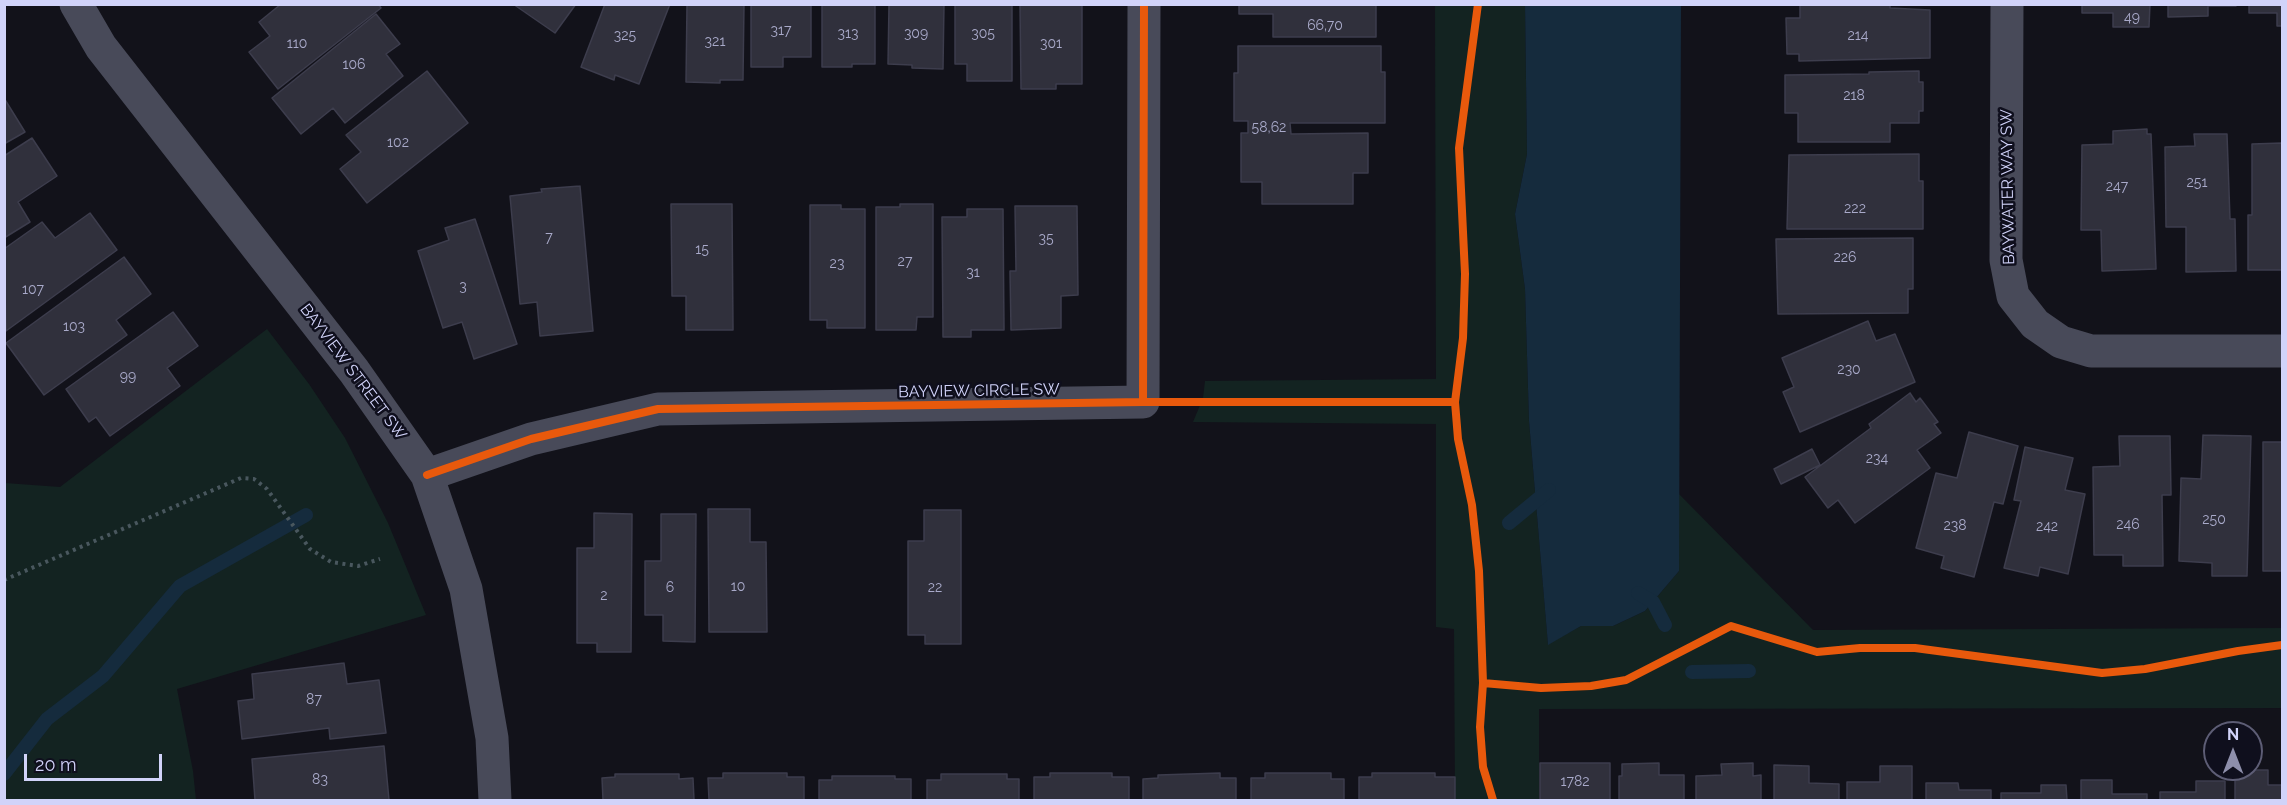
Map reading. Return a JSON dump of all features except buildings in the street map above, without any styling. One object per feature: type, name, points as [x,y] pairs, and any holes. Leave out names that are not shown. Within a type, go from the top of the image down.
[{"type":"street","name":"BAYVIEW STREET SW","points":[[76,4],[101,47],[354,371],[427,475],[466,589],[492,738],[495,801]]},
{"type":"street","name":"BAYVIEW CIRCLE SW","points":[[427,475],[531,439],[658,409],[1143,402],[1144,4]]},
{"type":"street","name":"BAYWATER WAY SW","points":[[2007,4],[2006,260],[2013,296],[2036,324],[2061,342],[2091,351],[2283,351]]},
{"type":"path","points":[[4,580],[241,478],[254,480],[267,489],[310,549],[331,562],[358,566],[380,559]]},
{"type":"shaded area","points":[[1435,5],[1525,5],[1527,154],[1515,214],[1525,289],[1529,421],[1548,644],[1581,626],[1613,626],[1645,611],[1679,571],[1679,494],[1813,630],[2282,628],[2282,708],[1539,709],[1539,800],[1455,800],[1454,629],[1436,627],[1436,424],[1193,422],[1203,398],[1205,381],[1436,379]]},
{"type":"shaded area","points":[[267,329],[309,384],[345,438],[388,523],[426,615],[177,689],[193,771],[196,800],[5,800],[5,483],[60,487]]},
{"type":"water","points":[[1525,5],[1681,5],[1679,571],[1645,611],[1613,626],[1581,626],[1548,645],[1529,421],[1525,289],[1515,214],[1527,154]]},
{"type":"waterway","points":[[1509,523],[1549,490]]},
{"type":"waterway","points":[[4,774],[47,719],[103,676],[180,586],[306,515]]},
{"type":"waterway","points":[[1638,593],[1653,602],[1665,625]]},
{"type":"waterway","points":[[1692,672],[1749,671]]},
{"type":"cycle path","points":[[427,475],[531,439],[658,409],[1143,402],[1144,4]]},
{"type":"cycle path","points":[[1478,4],[1459,148],[1465,274],[1463,338],[1455,402],[1458,439],[1472,505],[1479,571],[1483,683],[1480,727],[1483,767],[1493,800]]},
{"type":"cycle path","points":[[1143,402],[1455,402]]},
{"type":"cycle path","points":[[1483,683],[1541,688],[1591,686],[1626,680],[1731,626],[1817,652],[1860,648],[1915,648],[2102,673],[2145,669],[2282,645]]}]
